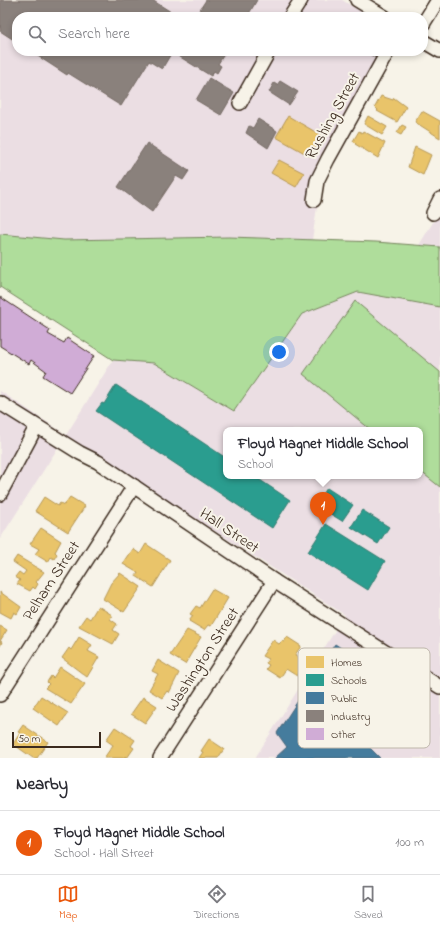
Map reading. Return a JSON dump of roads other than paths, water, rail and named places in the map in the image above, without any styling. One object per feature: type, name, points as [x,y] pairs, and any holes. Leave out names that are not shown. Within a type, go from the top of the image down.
[{"type":"street","points":[[293,12],[301,0]]},
{"type":"street","points":[[357,0],[376,12]]},
{"type":"street","points":[[428,16],[438,0]]},
{"type":"street","points":[[428,44],[440,51]]},
{"type":"street","points":[[240,104],[266,56]]},
{"type":"street","name":"Rushing Street","points":[[314,200],[317,181],[385,56]]},
{"type":"street","points":[[432,213],[440,199]]},
{"type":"street","name":"Hall Street","points":[[0,403],[36,427],[98,462],[274,581],[380,648]]},
{"type":"street","points":[[0,494],[36,427]]},
{"type":"street","name":"Pelham Street","points":[[0,695],[134,486]]},
{"type":"street","name":"Washington Street","points":[[160,758],[274,581]]},
{"type":"street","name":"Hall Street","points":[[430,680],[440,686]]},
{"type":"place","name":"Floyd Magnet Middle School","points":[[323,525]]}]
